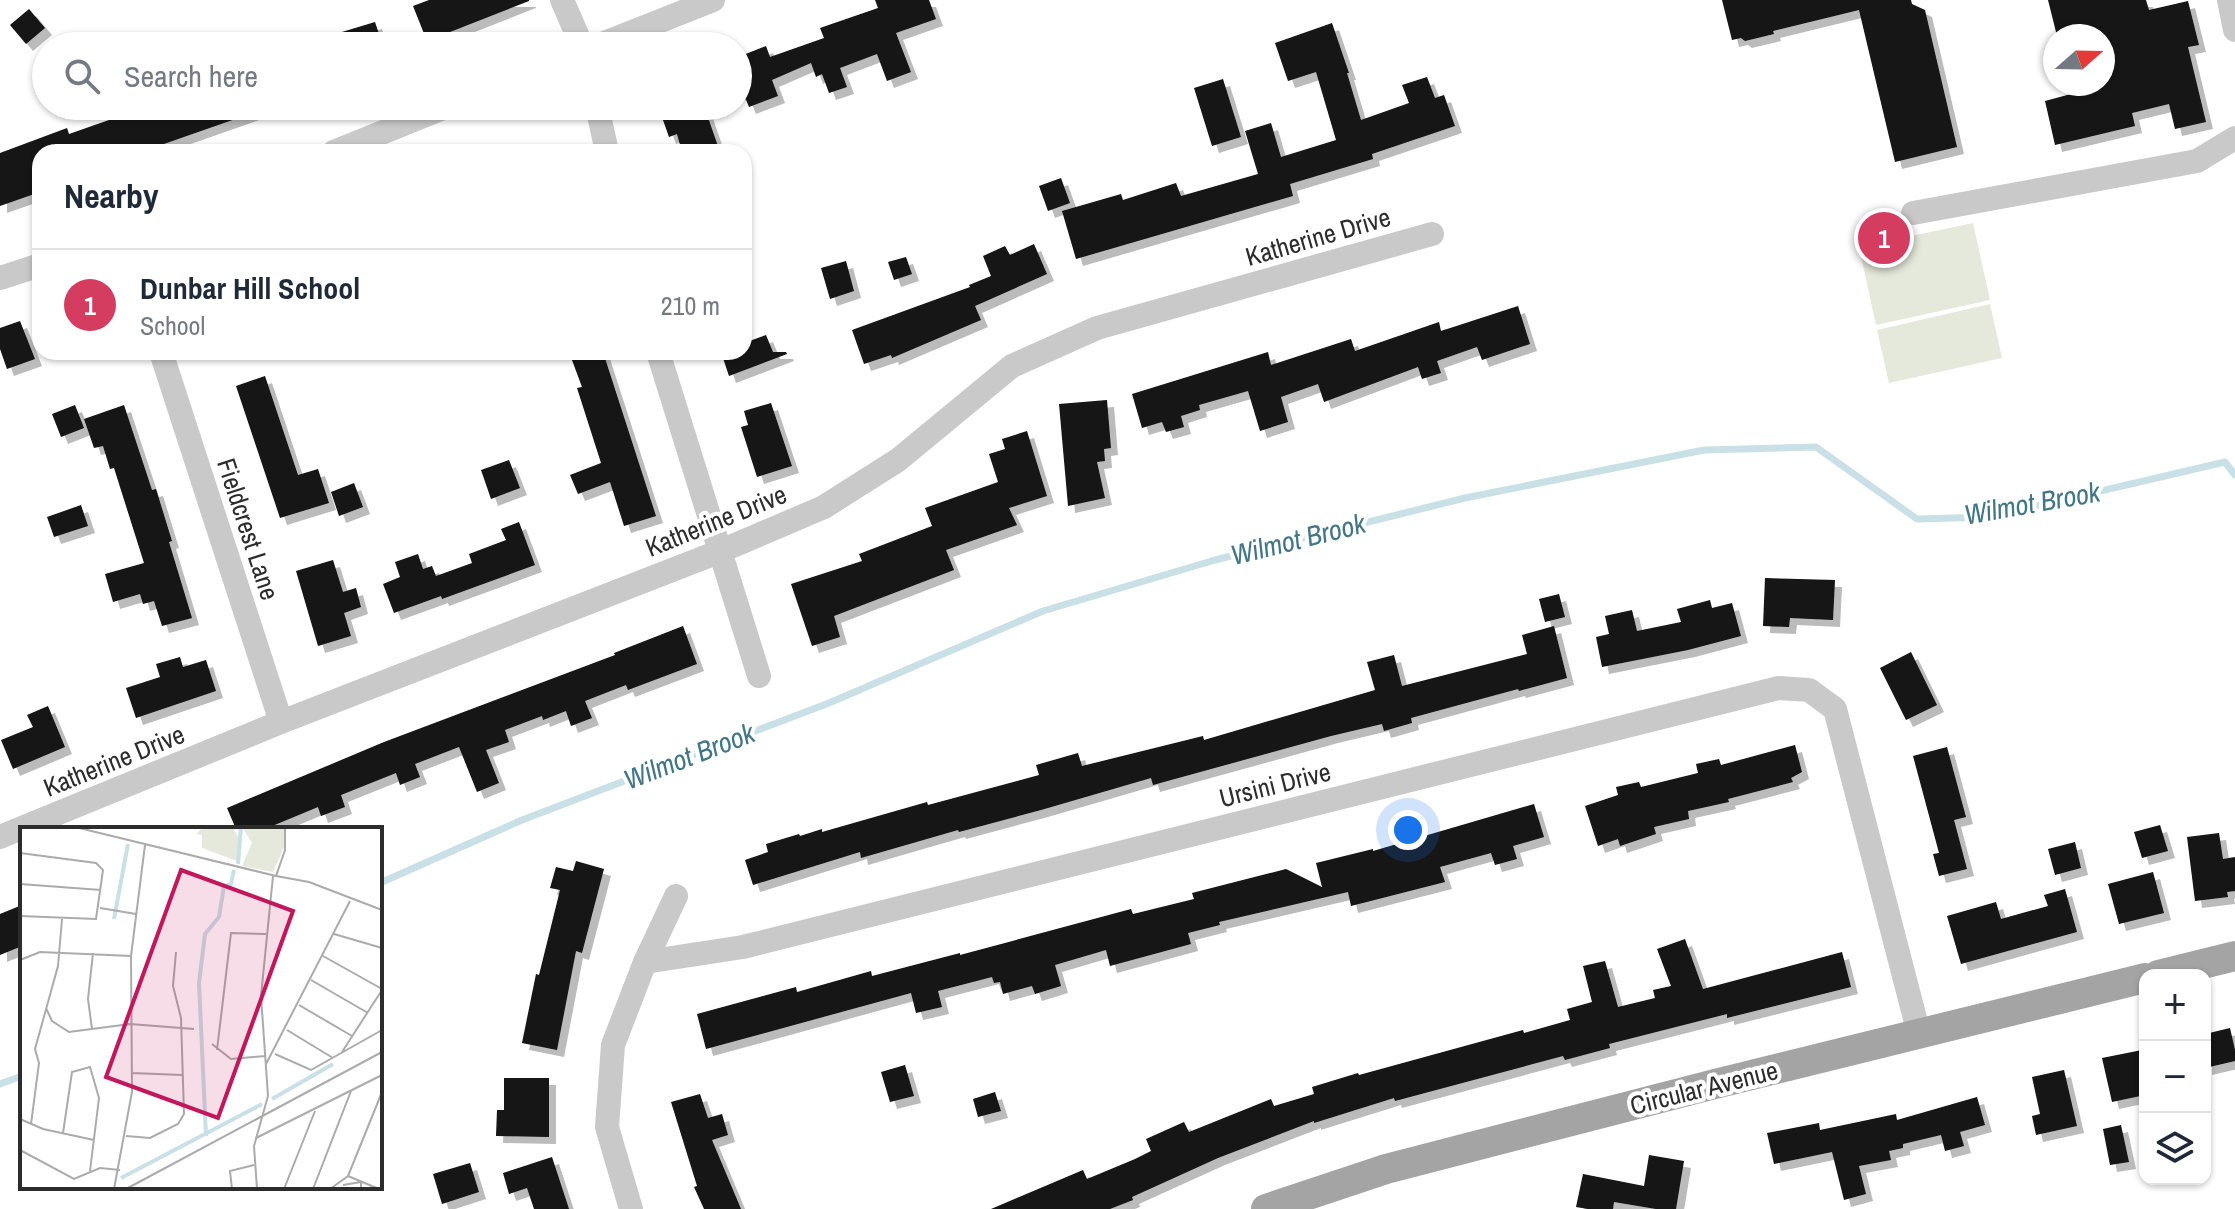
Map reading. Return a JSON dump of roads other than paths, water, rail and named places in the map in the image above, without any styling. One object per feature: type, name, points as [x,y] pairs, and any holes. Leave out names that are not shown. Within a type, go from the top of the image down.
[{"type":"main road","points":[[2182,969],[2235,956]]},
{"type":"main road","name":"Circular Avenue","points":[[1266,1209],[1386,1169],[2139,979]]},
{"type":"street","points":[[562,0],[576,32]]},
{"type":"street","points":[[632,32],[713,0]]},
{"type":"street","points":[[2229,0],[2235,30]]},
{"type":"street","points":[[354,144],[413,120]]},
{"type":"street","points":[[600,120],[605,144]]},
{"type":"street","points":[[1913,213],[2197,161],[2235,138]]},
{"type":"street","name":"Katherine Drive","points":[[24,827],[281,722],[721,551],[824,507],[898,460],[1012,366],[1097,328],[1432,234]]},
{"type":"street","points":[[0,278],[32,268]]},
{"type":"street","name":"Fieldcrest Lane","points":[[164,360],[281,722]]},
{"type":"street","points":[[661,360],[759,676]]},
{"type":"street","name":"Ursini Drive","points":[[645,962],[743,947],[1779,688],[1809,690],[1835,709],[1919,1034]]},
{"type":"street","name":"Katherine Drive","points":[[0,837],[20,829]]},
{"type":"street","points":[[631,1209],[607,1127],[613,1045],[645,962],[676,896]]},
{"type":"waterway","name":"Wilmot Brook","points":[[382,882],[522,820],[829,703],[1043,611],[1215,560],[1465,498],[1704,450],[1816,447],[1917,519],[1989,517],[2225,462],[2235,475]]},
{"type":"waterway","name":"Wilmot Brook","points":[[0,1084],[20,1077]]},
{"type":"place","name":"Dunbar Hill School","points":[[1884,238]]}]
